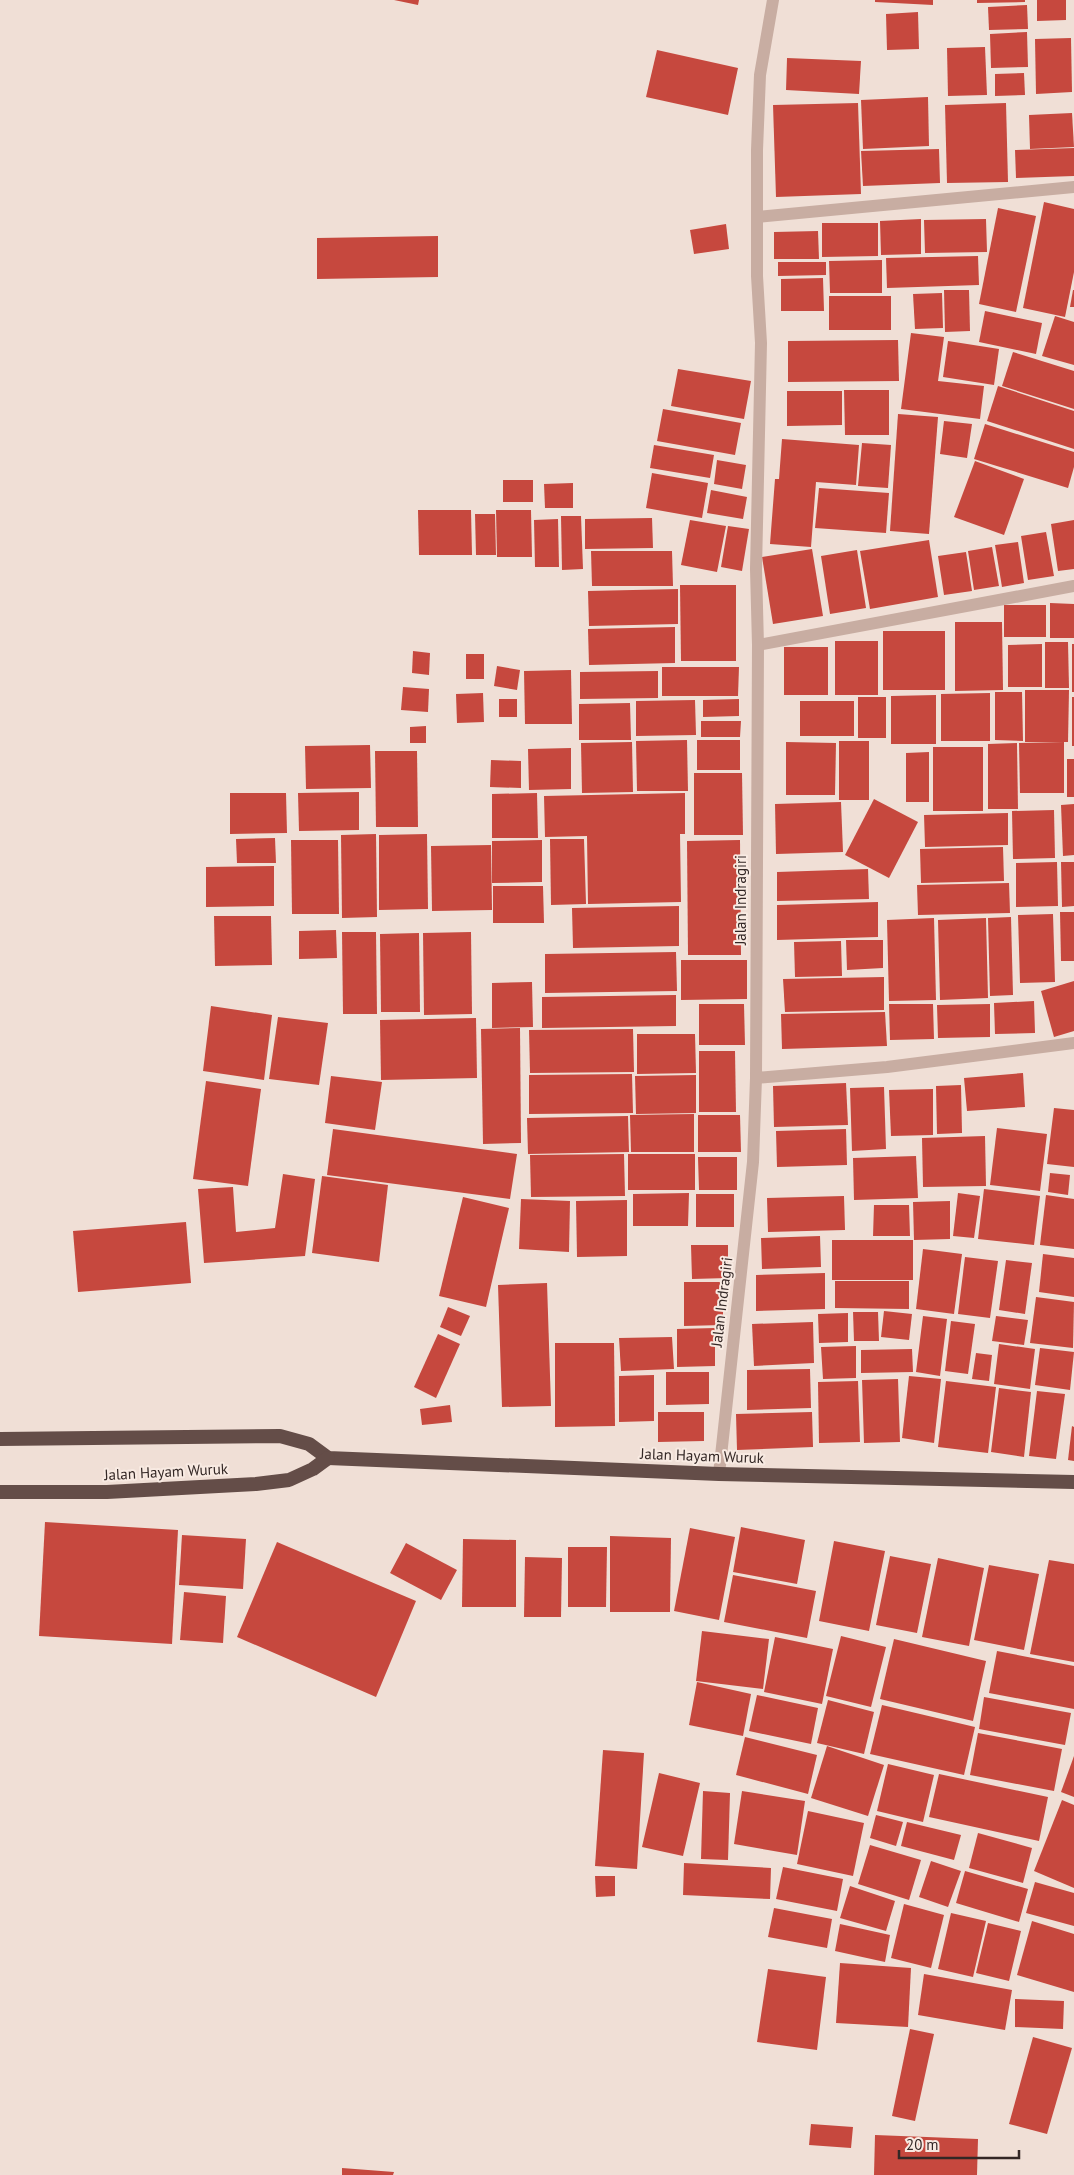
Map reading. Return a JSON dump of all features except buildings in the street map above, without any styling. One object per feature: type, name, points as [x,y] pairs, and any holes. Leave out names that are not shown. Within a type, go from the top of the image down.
[{"type":"highway","points":[[0,1439],[280,1436],[308,1444],[328,1458]]},
{"type":"highway","name":"Jalan Hayam Wuruk","points":[[0,1492],[107,1492],[256,1484],[289,1480],[313,1469],[328,1458],[719,1474],[1074,1482]]},
{"type":"street","name":"Jalan Indragiri","points":[[719,1474],[753,1162],[756,1078],[758,645],[756,569],[760,343],[757,217],[760,75],[773,0]]},
{"type":"street","points":[[757,217],[1074,187]]},
{"type":"street","points":[[758,645],[1074,586]]},
{"type":"street","points":[[756,1078],[887,1067],[1074,1043]]}]
